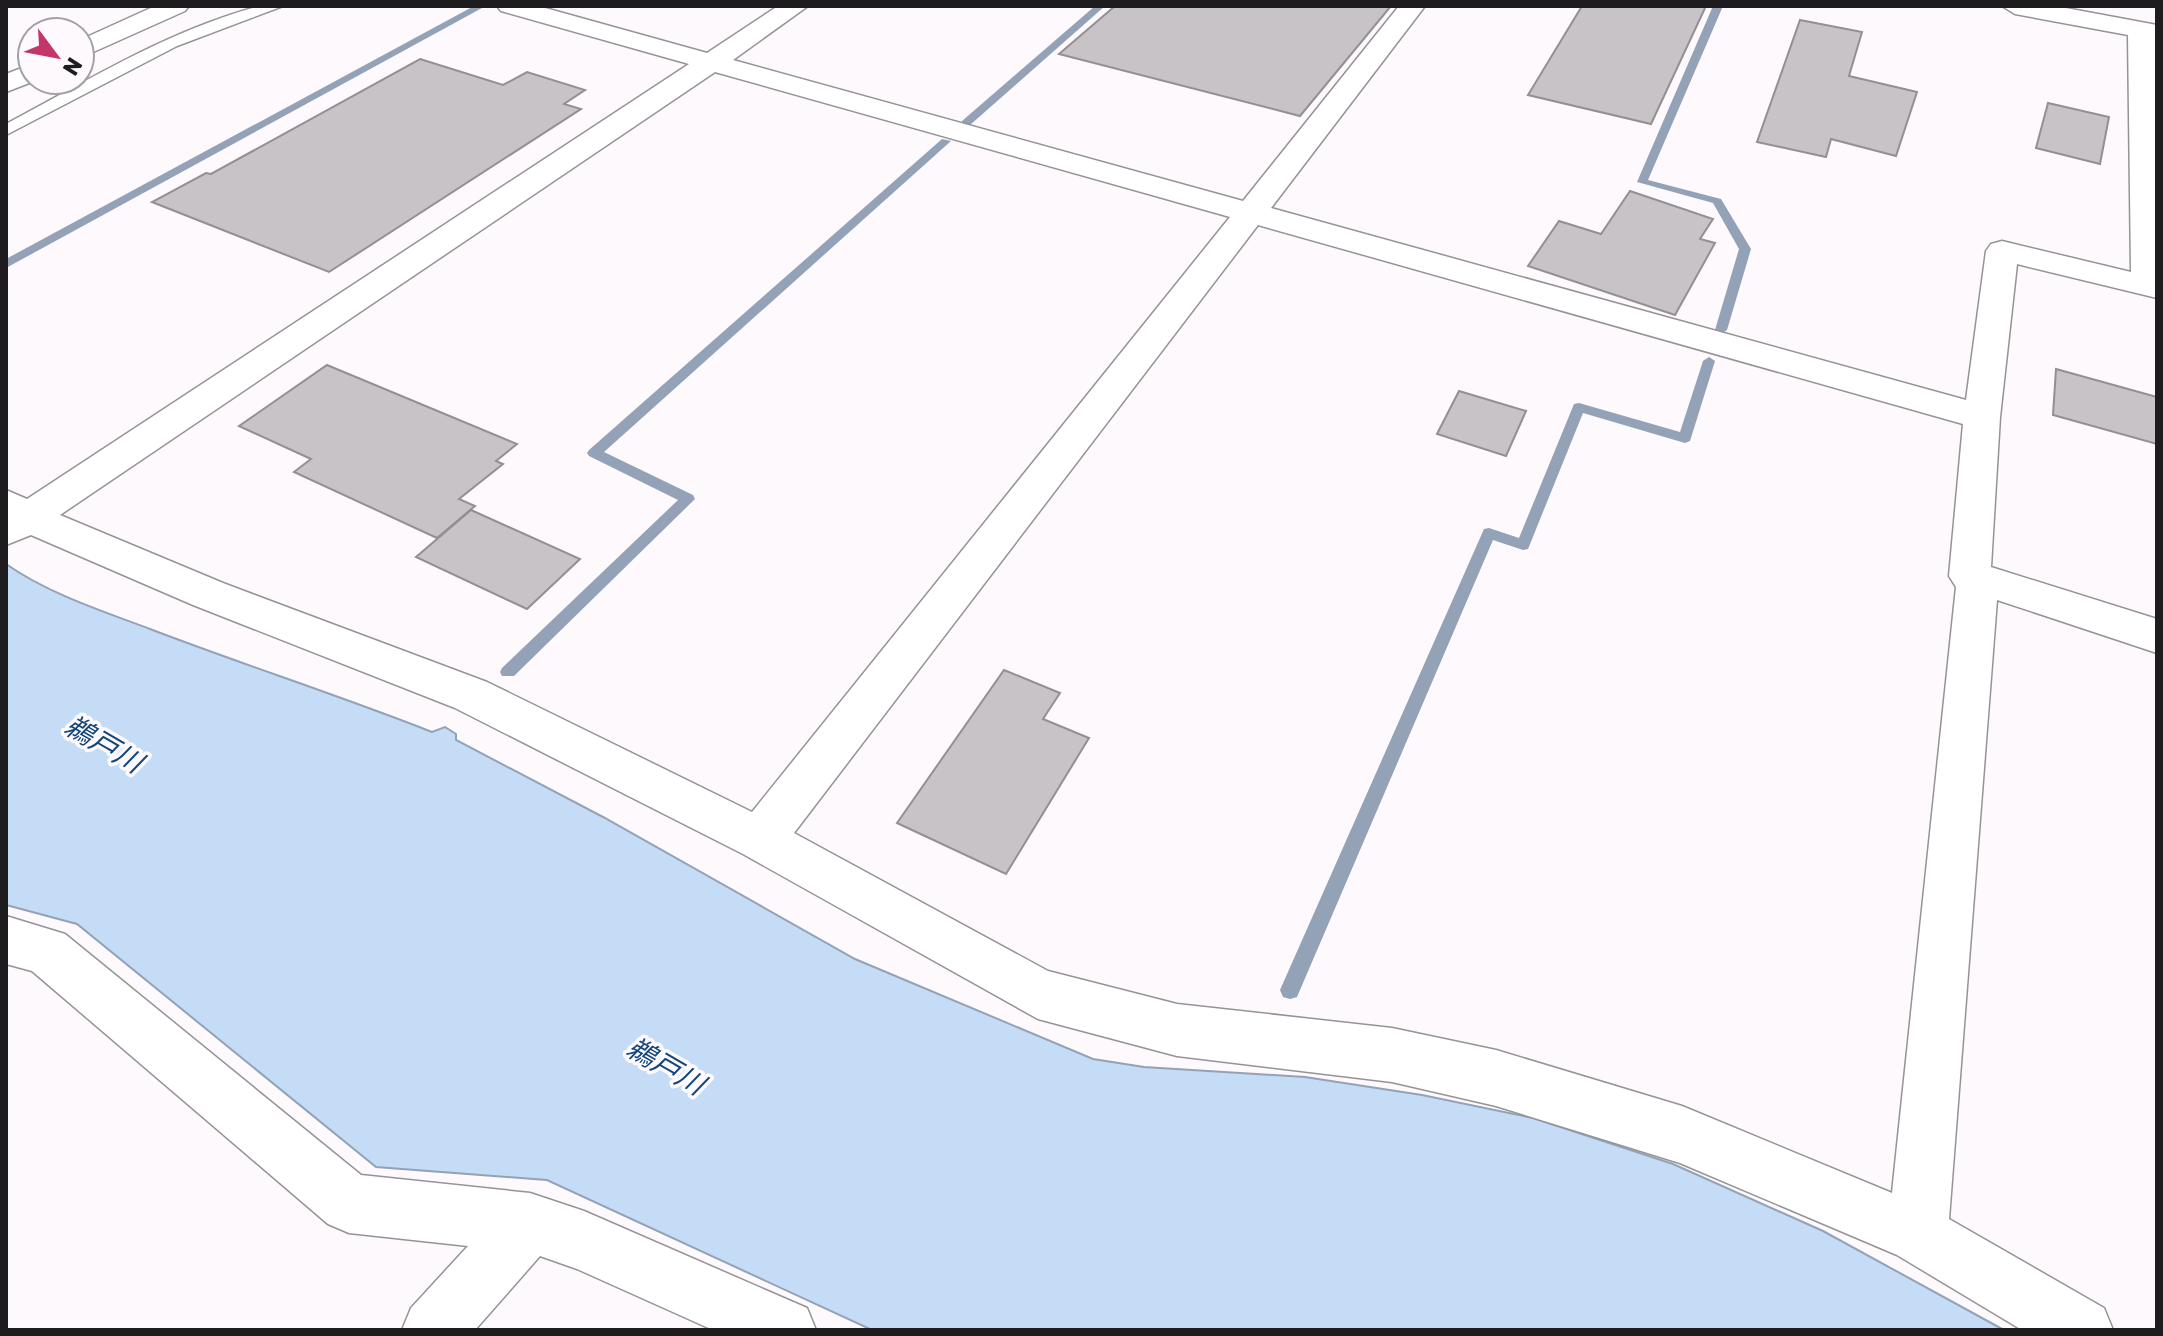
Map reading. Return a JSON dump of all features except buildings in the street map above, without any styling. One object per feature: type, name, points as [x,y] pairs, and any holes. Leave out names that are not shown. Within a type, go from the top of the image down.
[{"type":"street","points":[[96,43],[176,6]]},
{"type":"street","points":[[510,6],[1982,417]]},
{"type":"street","points":[[12,521],[795,6]]},
{"type":"street","points":[[760,839],[1412,6]]},
{"type":"street","points":[[2025,7],[2149,31],[2153,287],[2002,251],[1982,417],[1970,576],[2157,636]]},
{"type":"street","points":[[12,521],[471,695],[760,839],[1038,994],[1177,1030],[1392,1055],[1496,1078],[1682,1135],[1918,1234],[2082,1330]]},
{"type":"street","points":[[1918,1234],[1978,579]]},
{"type":"street","points":[[6,940],[47,951],[349,1203],[530,1223],[584,1241],[785,1330]]},
{"type":"street","points":[[433,1330],[530,1223]]},
{"type":"lane","points":[[6,130],[196,34],[276,6]]},
{"type":"water","name":"鵜戸川","points":[[6,564],[58,593],[185,642],[432,732],[445,727],[456,734],[456,740],[603,817],[855,959],[1093,1059],[1144,1067],[1305,1077],[1422,1095],[1533,1118],[1673,1164],[1823,1231],[2004,1330],[872,1330],[547,1180],[376,1167],[77,924],[6,905]]},
{"type":"waterway","points":[[966,123],[1100,6]]},
{"type":"waterway","points":[[1718,6],[1642,182],[1717,201],[1745,249],[1721,330]]},
{"type":"waterway","points":[[6,264],[477,8]]},
{"type":"waterway","points":[[508,672],[688,499],[594,453],[946,141]]},
{"type":"waterway","points":[[1290,990],[1489,533],[1523,545],[1579,407],[1685,438],[1709,361]]}]
